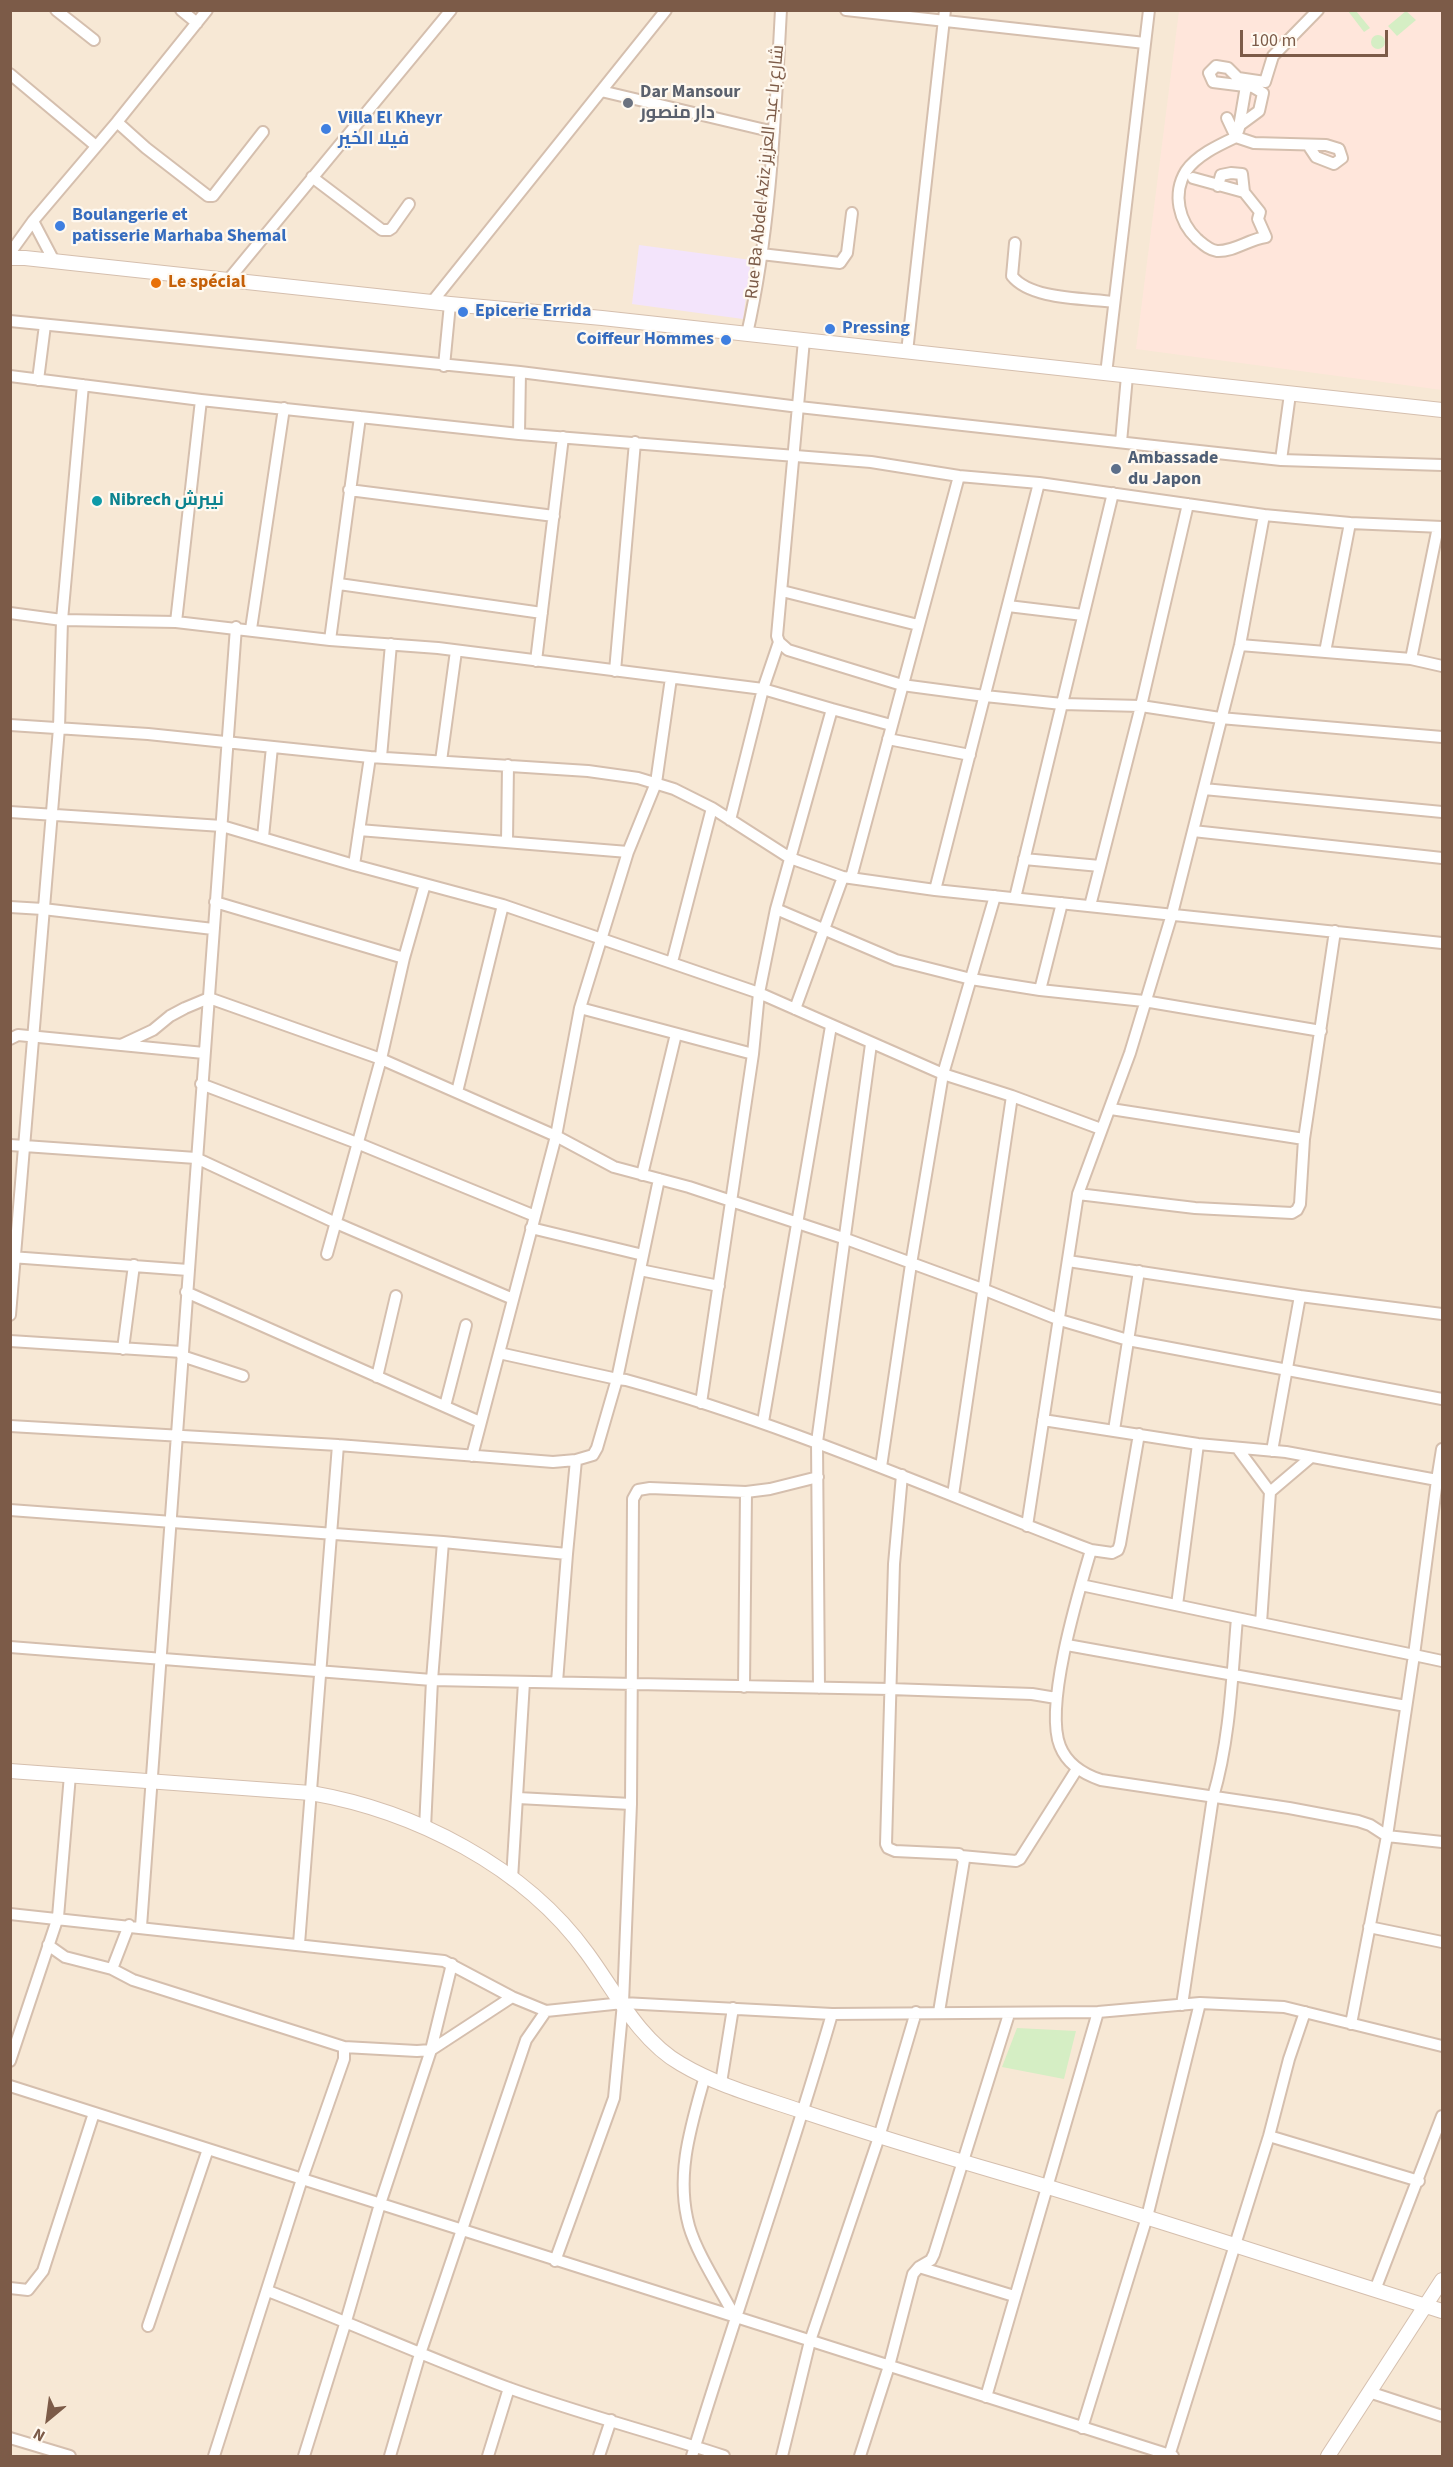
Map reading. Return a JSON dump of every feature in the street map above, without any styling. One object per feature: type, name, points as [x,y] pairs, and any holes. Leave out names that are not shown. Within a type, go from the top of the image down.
[{"type":"street","points":[[181,10],[197,23]]},
{"type":"street","points":[[10,253],[33,221],[117,122],[207,10]]},
{"type":"street","points":[[229,279],[451,10]]},
{"type":"street","points":[[432,302],[666,10]]},
{"type":"street","name":"Rue Ba Abdel Aziz شارع با عبد العزيز","points":[[747,334],[761,254],[774,132],[781,10]]},
{"type":"street","points":[[846,10],[945,15],[1145,43]]},
{"type":"street","points":[[1106,374],[1149,10]]},
{"type":"street","points":[[1218,186],[1221,176],[1232,172],[1242,174],[1244,192],[1260,212],[1258,219],[1266,237],[1255,238],[1228,250],[1214,251],[1203,245],[1189,232],[1181,219],[1178,203],[1180,190],[1186,172],[1203,155],[1237,135],[1240,125],[1259,111],[1263,93],[1246,86],[1213,82],[1209,73],[1215,66],[1228,68],[1238,78],[1265,82],[1273,56],[1318,10]]},
{"type":"street","points":[[62,12],[94,40]]},
{"type":"street","points":[[907,352],[945,15]]},
{"type":"street","points":[[10,74],[96,146]]},
{"type":"street","points":[[1237,135],[1246,86]]},
{"type":"street","points":[[601,91],[774,132]]},
{"type":"street","points":[[1227,118],[1237,135],[1254,143],[1308,145]]},
{"type":"street","points":[[117,122],[146,148],[208,196],[213,196],[264,132]]},
{"type":"street","points":[[312,177],[382,230],[392,228],[409,204]]},
{"type":"street","points":[[1193,178],[1244,192]]},
{"type":"street","points":[[761,254],[840,262],[847,254],[852,213]]},
{"type":"street","points":[[33,221],[54,261]]},
{"type":"street","points":[[1015,243],[1012,276],[1024,286],[1039,293],[1114,302]]},
{"type":"street","points":[[10,258],[229,279],[1443,410]]},
{"type":"street","points":[[444,366],[450,304]]},
{"type":"street","points":[[10,321],[520,372],[799,407],[1281,460],[1443,465]]},
{"type":"street","points":[[38,380],[45,326]]},
{"type":"street","points":[[730,820],[763,689],[779,642],[804,340]]},
{"type":"street","points":[[519,434],[520,372]]},
{"type":"street","points":[[10,376],[201,400],[519,434],[795,454],[871,462],[959,476],[1039,483],[1264,515],[1350,523],[1440,527],[1411,659]]},
{"type":"street","points":[[1121,442],[1127,376]]},
{"type":"street","points":[[10,1315],[13,1257],[25,1146],[59,728],[62,620],[83,386]]},
{"type":"street","points":[[1281,460],[1290,394]]},
{"type":"street","points":[[176,622],[201,400]]},
{"type":"street","points":[[251,628],[284,408]]},
{"type":"street","points":[[330,639],[360,417]]},
{"type":"street","points":[[536,661],[563,437]]},
{"type":"street","points":[[615,671],[635,442]]},
{"type":"street","points":[[795,1009],[824,928],[847,878],[888,739],[959,476]]},
{"type":"street","points":[[935,890],[1039,483]]},
{"type":"street","points":[[349,490],[554,516]]},
{"type":"street","points":[[1015,898],[1113,493]]},
{"type":"street","points":[[1090,906],[1141,706],[1188,504]]},
{"type":"street","points":[[1027,1526],[1078,1194],[1130,1053],[1172,914],[1240,645],[1264,515]]},
{"type":"street","points":[[1325,652],[1350,523]]},
{"type":"street","points":[[339,584],[542,613]]},
{"type":"street","points":[[782,591],[918,625]]},
{"type":"street","points":[[1008,606],[1083,615]]},
{"type":"street","points":[[10,613],[62,620],[176,622],[251,628],[763,689],[891,725]]},
{"type":"street","points":[[141,1927],[236,627]]},
{"type":"street","points":[[779,642],[788,650],[902,685],[1062,704],[1141,706],[1221,718],[1443,737]]},
{"type":"street","points":[[354,865],[359,830],[376,757],[392,645]]},
{"type":"street","points":[[1240,645],[1411,659],[1443,666]]},
{"type":"street","points":[[441,761],[456,651]]},
{"type":"street","points":[[472,1455],[556,1136],[580,1008],[628,852],[656,783],[671,678]]},
{"type":"street","points":[[701,1403],[753,1054],[759,993],[776,909],[832,709]]},
{"type":"street","points":[[10,725],[228,742],[376,757],[588,771],[638,778],[674,789],[712,808],[790,858],[847,878],[935,890],[1443,943]]},
{"type":"street","points":[[888,739],[970,755]]},
{"type":"street","points":[[263,837],[272,747]]},
{"type":"street","points":[[507,842],[508,765]]},
{"type":"street","points":[[1204,789],[1443,812]]},
{"type":"street","points":[[672,962],[712,808]]},
{"type":"street","points":[[10,812],[222,826],[354,865],[503,905],[759,993],[943,1074],[1012,1096],[1101,1129]]},
{"type":"street","points":[[359,830],[628,852]]},
{"type":"street","points":[[1193,831],[1443,858]]},
{"type":"street","points":[[1024,859],[1100,866]]},
{"type":"street","points":[[327,1254],[381,1059],[404,958],[425,884]]},
{"type":"street","points":[[881,1467],[911,1264],[943,1074],[995,896]]},
{"type":"street","points":[[215,902],[404,958]]},
{"type":"street","points":[[1040,990],[1062,903]]},
{"type":"street","points":[[457,1092],[503,905]]},
{"type":"street","points":[[10,907],[213,929]]},
{"type":"street","points":[[776,909],[896,960],[971,979],[1040,990],[1144,1001],[1321,1031]]},
{"type":"street","points":[[1078,1194],[1195,1208],[1292,1213],[1297,1210],[1300,1204],[1304,1139],[1335,931]]},
{"type":"street","points":[[121,1045],[153,1030],[170,1016],[209,998],[381,1059],[556,1136],[615,1167],[731,1201],[846,1239],[1060,1320],[1128,1340],[1443,1399]]},
{"type":"street","points":[[580,1008],[753,1054]]},
{"type":"street","points":[[764,1422],[831,1026]]},
{"type":"street","points":[[13,1034],[204,1053]]},
{"type":"street","points":[[642,1175],[676,1034]]},
{"type":"street","points":[[819,1688],[817,1442],[871,1044]]},
{"type":"street","points":[[201,1084],[357,1143],[535,1216]]},
{"type":"street","points":[[953,1495],[1012,1096]]},
{"type":"street","points":[[1111,1109],[1304,1139]]},
{"type":"street","points":[[10,1145],[196,1158],[336,1223],[513,1299]]},
{"type":"street","points":[[10,1426],[338,1445],[553,1462],[576,1460],[593,1455],[617,1379],[659,1179]]},
{"type":"street","points":[[531,1228],[643,1255]]},
{"type":"street","points":[[13,1257],[188,1270]]},
{"type":"street","points":[[1068,1262],[1300,1296],[1443,1314]]},
{"type":"street","points":[[123,1349],[134,1265]]},
{"type":"street","points":[[640,1270],[719,1286]]},
{"type":"street","points":[[1114,1430],[1139,1271]]},
{"type":"street","points":[[186,1292],[480,1422]]},
{"type":"street","points":[[377,1377],[396,1296]]},
{"type":"street","points":[[1272,1451],[1300,1296]]},
{"type":"street","points":[[445,1406],[466,1325]]},
{"type":"street","points":[[10,1341],[182,1354],[243,1376]]},
{"type":"street","points":[[499,1353],[655,1388],[764,1422],[1027,1526],[1091,1550],[1112,1553],[1118,1550],[1139,1434]]},
{"type":"street","points":[[1043,1420],[1198,1444],[1272,1451],[1437,1480]]},
{"type":"street","points":[[1177,1605],[1198,1444]]},
{"type":"street","points":[[299,1944],[338,1445]]},
{"type":"street","points":[[1239,1449],[1270,1492],[1261,1623]]},
{"type":"street","points":[[1351,2024],[1387,1836],[1443,1449]]},
{"type":"street","points":[[1270,1492],[1310,1458]]},
{"type":"street","points":[[557,1682],[576,1460]]},
{"type":"street","points":[[902,1475],[894,1564],[886,1844],[888,1848],[895,1851],[958,1854],[1016,1861],[1020,1859],[1077,1769]]},
{"type":"street","points":[[555,2261],[614,2098],[622,2003],[631,1804],[633,1499],[638,1490],[650,1488],[746,1492],[770,1489],[818,1476]]},
{"type":"street","points":[[744,1687],[746,1492]]},
{"type":"street","points":[[10,1510],[443,1542],[567,1554]]},
{"type":"street","points":[[424,1828],[432,1680],[443,1542]]},
{"type":"street","points":[[1091,1550],[1056,1698],[1055,1726],[1060,1745],[1066,1758],[1077,1769],[1101,1780],[1358,1821],[1370,1825],[1387,1836],[1443,1842]]},
{"type":"street","points":[[1081,1585],[1443,1661]]},
{"type":"street","points":[[1182,2005],[1213,1797],[1221,1762],[1237,1618]]},
{"type":"street","points":[[1067,1645],[1406,1706]]},
{"type":"street","points":[[10,1647],[432,1680],[890,1689],[1032,1694],[1056,1698]]},
{"type":"street","points":[[512,1879],[524,1682]]},
{"type":"street","points":[[10,1771],[311,1793],[360,1804],[424,1828],[459,1844],[512,1879],[571,1932],[645,2034],[662,2051],[705,2076],[879,2137],[1147,2217],[1443,2310]]},
{"type":"street","points":[[10,2061],[58,1917],[70,1775]]},
{"type":"street","points":[[518,1798],[631,1804]]},
{"type":"street","points":[[939,2012],[964,1860],[961,1856]]},
{"type":"street","points":[[10,1914],[58,1917],[428,1958],[452,1964],[512,1997],[546,2011],[622,2003],[832,2014],[916,2012],[1009,2014],[1098,2012],[1200,2003],[1284,2007],[1443,2046]]},
{"type":"street","points":[[112,1970],[129,1925]]},
{"type":"street","points":[[1369,1928],[1443,1942]]},
{"type":"street","points":[[48,1945],[65,1957],[112,1970],[133,1980],[344,2048],[431,2050],[512,1997]]},
{"type":"street","points":[[304,2457],[380,2204],[431,2050],[452,1964]]},
{"type":"street","points":[[1082,2428],[1147,2217],[1200,2003]]},
{"type":"street","points":[[721,2083],[733,2008]]},
{"type":"street","points":[[390,2457],[420,2355],[464,2230],[526,2040],[546,2011]]},
{"type":"street","points":[[782,2457],[810,2341],[879,2137],[916,2012]]},
{"type":"street","points":[[986,2397],[1098,2012]]},
{"type":"street","points":[[10,2086],[1170,2456],[1305,2012]]},
{"type":"street","points":[[693,2452],[735,2317],[804,2112],[832,2014]]},
{"type":"street","points":[[860,2457],[889,2366],[911,2282],[919,2267],[931,2260],[934,2253],[1009,2014]]},
{"type":"street","points":[[214,2457],[302,2179],[344,2059],[344,2048]]},
{"type":"street","points":[[705,2076],[685,2147],[685,2205],[690,2228],[735,2317]]},
{"type":"street","points":[[10,2288],[28,2290],[44,2271],[94,2113]]},
{"type":"street","points":[[1375,2290],[1443,2116]]},
{"type":"street","points":[[1269,2136],[1419,2181]]},
{"type":"street","points":[[148,2326],[208,2149]]},
{"type":"street","points":[[919,2267],[1014,2296]]},
{"type":"street","points":[[1328,2457],[1443,2280]]},
{"type":"street","points":[[268,2291],[346,2321],[420,2355],[509,2388],[611,2420],[693,2452],[724,2457]]},
{"type":"street","points":[[488,2457],[509,2388]]},
{"type":"street","points":[[1369,2392],[1443,2416]]},
{"type":"street","points":[[599,2457],[611,2420]]},
{"type":"street","points":[[10,2438],[70,2457]]},
{"type":"shaded area","points":[[11,11],[1442,11],[1442,2456],[11,2456]]},
{"type":"shaded area","points":[[1179,11],[1442,11],[1442,390],[1136,349]]},
{"type":"shaded area","points":[[639,245],[751,260],[743,319],[632,304]]},
{"type":"green space","points":[[1348,11],[1356,11],[1370,28],[1364,32]]},
{"type":"green space","points":[[1406,11],[1416,20],[1397,36],[1388,26]]},
{"type":"green space","points":[[1378,35],[1383,37],[1385,42],[1383,47],[1378,49],[1373,47],[1371,42],[1373,37]]},
{"type":"green space","points":[[1017,2028],[1076,2031],[1064,2079],[1002,2067]]},
{"type":"place","name":"Dar Mansour دار منصور","points":[[628,103]]},
{"type":"place","name":"Villa El Kheyr فيلا الخير","points":[[326,129]]},
{"type":"place","name":"Boulangerie et patisserie Marhaba Shemal","points":[[60,226]]},
{"type":"place","name":"Le spécial","points":[[156,283]]},
{"type":"place","name":"Epicerie Errida","points":[[463,312]]},
{"type":"place","name":"Pressing","points":[[830,329]]},
{"type":"place","name":"Coiffeur Hommes","points":[[726,340]]},
{"type":"place","name":"Ambassade du Japon","points":[[1116,469]]},
{"type":"place","name":"Nibrech نيبرش","points":[[97,501]]}]
